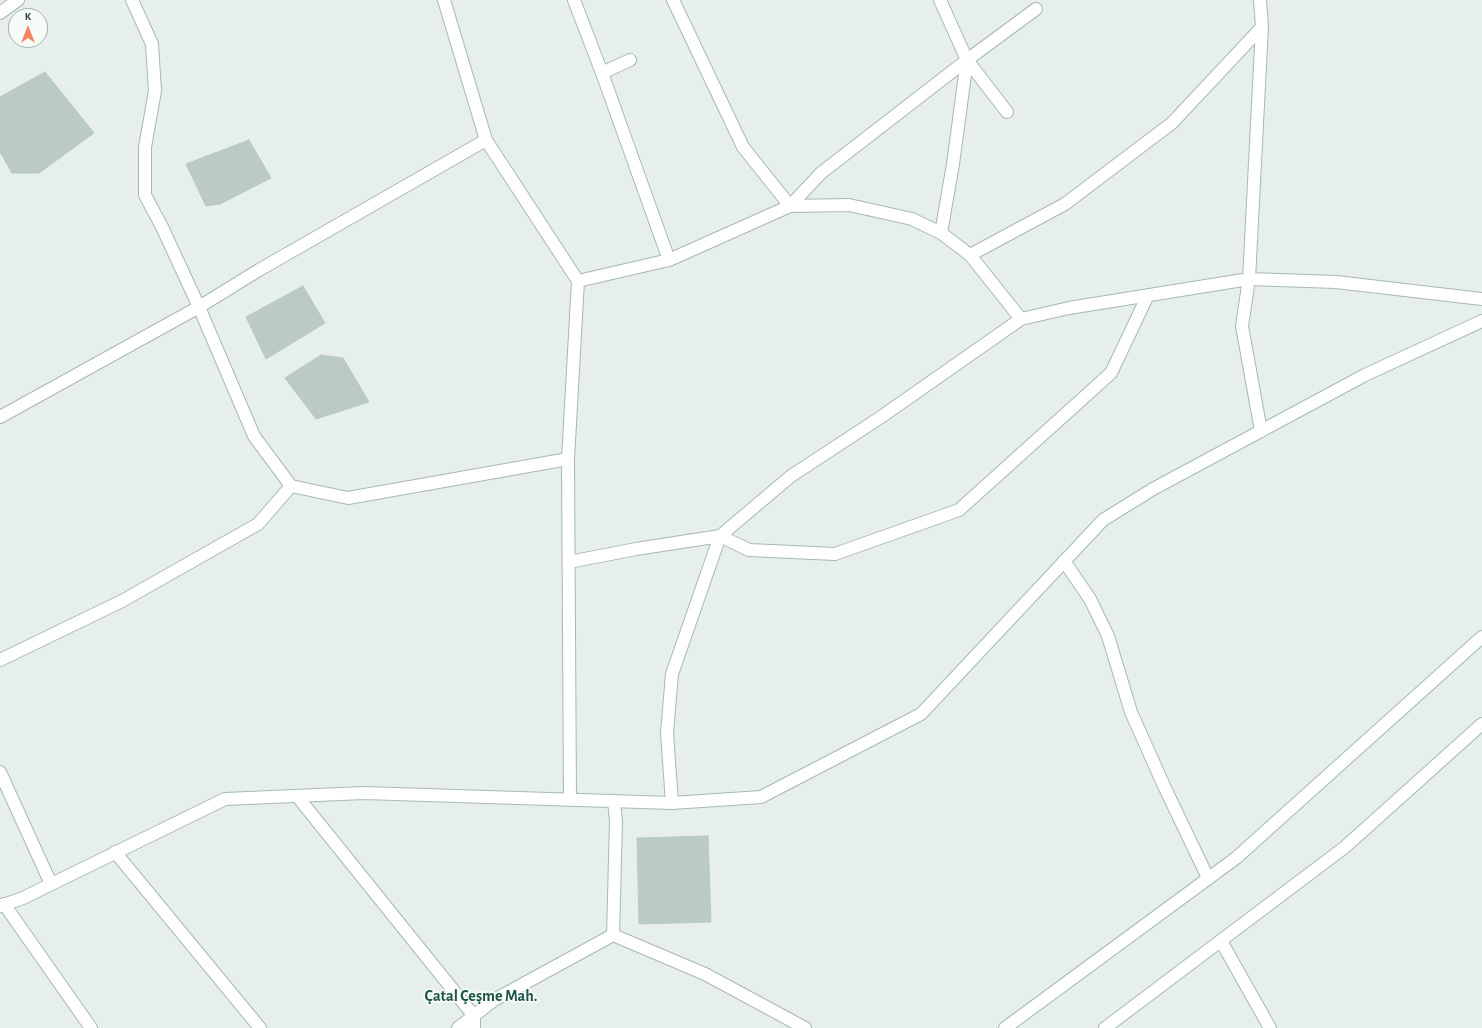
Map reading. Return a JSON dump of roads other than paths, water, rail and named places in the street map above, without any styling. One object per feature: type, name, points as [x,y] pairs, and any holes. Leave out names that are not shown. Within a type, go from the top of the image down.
[{"type":"street","points":[[0,13],[18,0]]},
{"type":"street","points":[[132,0],[152,44],[155,91],[144,148],[146,195],[199,307],[254,436],[291,486],[348,498],[568,459]]},
{"type":"street","points":[[444,0],[486,140],[578,281],[568,459],[570,800]]},
{"type":"street","points":[[574,0],[602,73],[669,260]]},
{"type":"street","points":[[673,0],[743,148],[790,206]]},
{"type":"street","points":[[940,0],[967,60],[1007,112]]},
{"type":"street","points":[[1260,0],[1262,27],[1250,279],[1242,326],[1261,431]]},
{"type":"street","points":[[578,281],[669,260],[790,206],[821,173],[967,60],[1036,9]]},
{"type":"street","points":[[970,255],[1065,204],[1172,123],[1262,27]]},
{"type":"street","points":[[602,73],[630,60]]},
{"type":"street","points":[[942,233],[967,60]]},
{"type":"street","points":[[0,417],[199,307],[259,270],[486,140]]},
{"type":"street","points":[[790,206],[849,205],[912,219],[942,233],[970,255],[1021,319]]},
{"type":"street","points":[[672,803],[667,733],[672,674],[720,536],[791,476],[881,418],[1021,319],[1070,308],[1250,279],[1336,282],[1482,299]]},
{"type":"street","points":[[569,562],[636,549],[720,536],[748,550],[835,554],[959,510],[1110,373],[1148,296]]},
{"type":"street","points":[[91,1028],[2,905],[23,898],[225,799],[364,793],[672,803],[761,797],[921,714],[1103,520],[1154,489],[1365,375],[1482,321]]},
{"type":"street","points":[[0,660],[122,601],[258,524],[291,486]]},
{"type":"street","points":[[1064,561],[1090,599],[1108,636],[1131,712],[1164,786],[1208,878]]},
{"type":"street","points":[[1005,1028],[1236,858],[1482,637]]},
{"type":"street","points":[[1105,1028],[1346,848],[1482,724]]},
{"type":"street","points":[[0,772],[51,884]]},
{"type":"street","points":[[297,796],[474,1016],[474,1028]]},
{"type":"street","points":[[613,935],[616,822],[614,801]]},
{"type":"street","points":[[115,852],[260,1028]]},
{"type":"street","points":[[458,1028],[494,1000],[613,935]]},
{"type":"street","points":[[613,935],[705,974],[804,1028]]},
{"type":"street","points":[[1221,941],[1270,1028]]},
{"type":"district","name":"Çatal Çeşme Mah.","points":[[481,996]]}]
